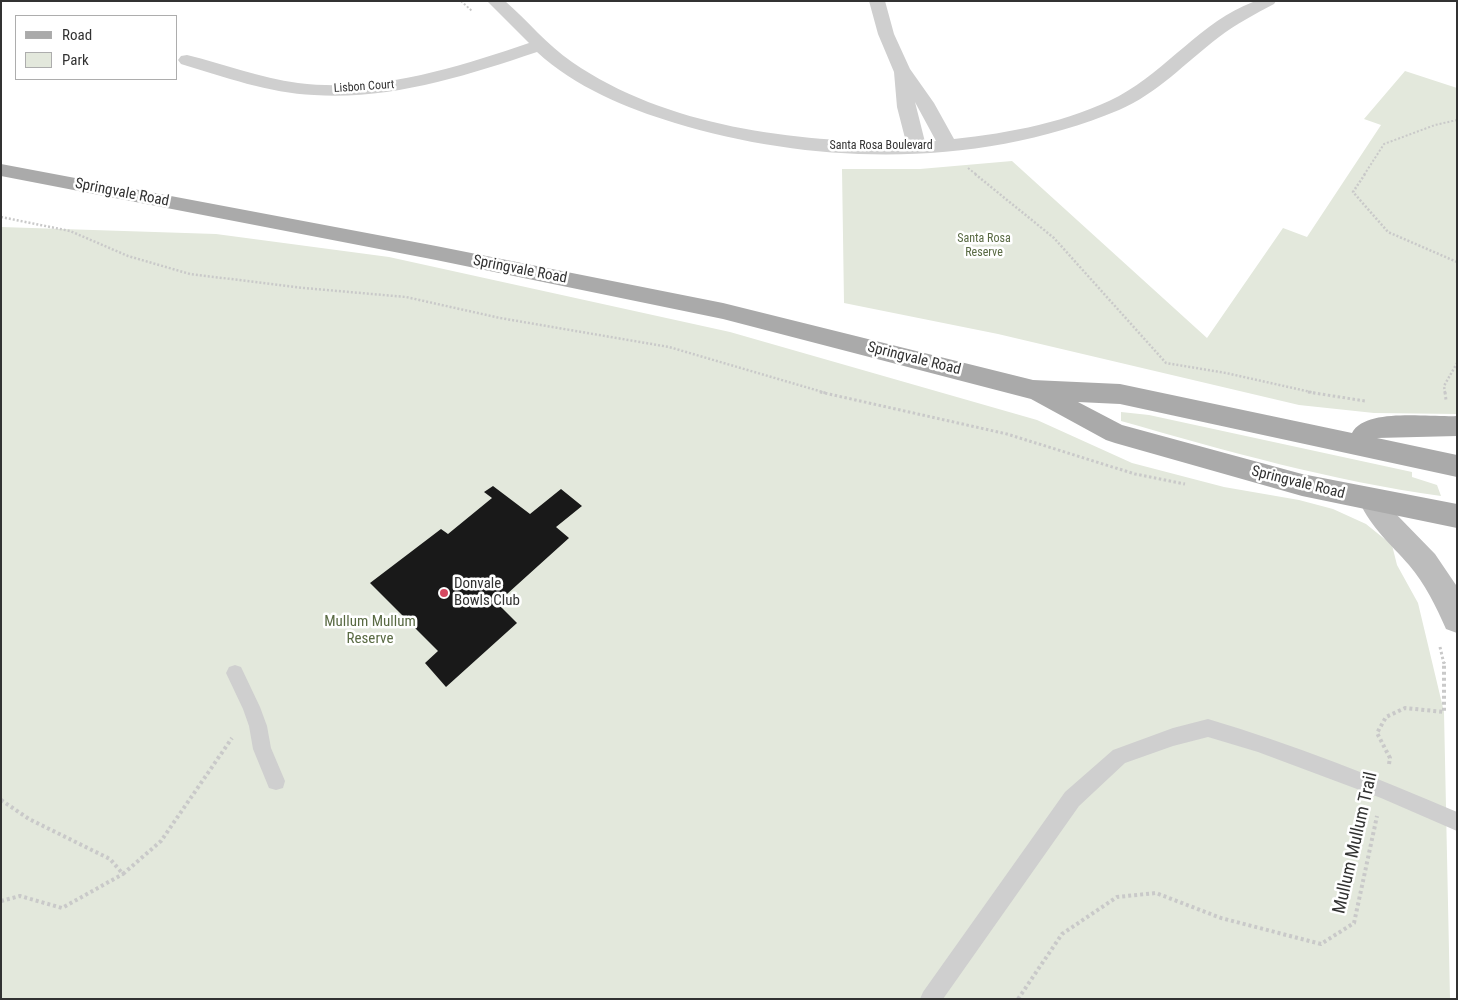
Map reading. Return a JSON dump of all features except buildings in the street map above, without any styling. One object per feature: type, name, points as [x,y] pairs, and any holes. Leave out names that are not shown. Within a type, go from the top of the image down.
[{"type":"main road","name":"Springvale Road","points":[[1,170],[436,253],[723,311],[1033,390],[1120,394],[1457,466]]},
{"type":"main road","name":"Springvale Road","points":[[1033,390],[1115,433],[1302,485],[1372,501],[1457,516]]},
{"type":"main road","points":[[1360,446],[1362,438],[1369,431],[1380,427],[1444,428],[1457,426]]},
{"type":"main road","points":[[1372,501],[1383,520],[1421,558],[1446,596],[1448,629]]},
{"type":"street","name":"Santa Rosa Boulevard","points":[[495,1],[540,45],[575,72],[598,86],[647,107],[703,125],[790,142],[854,148],[948,146],[1020,135],[1062,124],[1109,108],[1154,83],[1224,25],[1268,1]]},
{"type":"street","points":[[877,1],[886,34],[901,70],[926,103],[948,146]]},
{"type":"street","name":"Lisbon Court","points":[[187,60],[232,74],[277,84],[314,90],[358,89],[438,78],[540,45]]},
{"type":"street","points":[[901,70],[906,107],[917,148]]},
{"type":"lane","points":[[235,672],[251,707],[258,726],[262,749],[276,781]]},
{"type":"lane","points":[[930,999],[1072,799],[1119,756],[1173,737],[1208,728],[1258,743],[1383,790],[1457,822]]},
{"type":"path","points":[[461,1],[475,13]]},
{"type":"path","points":[[1457,120],[1435,125],[1384,144],[1354,192],[1388,232],[1457,262]]},
{"type":"path","points":[[965,165],[1054,238],[1166,363],[1226,373],[1309,392],[1370,402]]},
{"type":"path","points":[[1,217],[70,231],[128,256],[190,274],[304,288],[406,297],[500,318],[669,347],[817,391],[1007,434],[1135,474],[1190,485]]},
{"type":"path","points":[[1446,402],[1444,386],[1457,363]]},
{"type":"path","name":"Mullum Mullum Trail","points":[[1018,999],[1062,934],[1117,897],[1156,893],[1221,918],[1322,944],[1354,923],[1390,758],[1377,733],[1386,717],[1405,708],[1444,712],[1444,664],[1448,629]]},
{"type":"path","points":[[1,901],[20,896],[62,908],[123,874],[161,841],[221,757],[251,707]]},
{"type":"path","points":[[1,800],[29,819],[110,859],[123,874]]},
{"type":"green space","name":"Santa Rosa Reserve","points":[[1405,71],[1457,88],[1457,414],[1374,413],[1299,405],[998,334],[844,303],[842,169],[920,169],[1012,161],[1207,338],[1283,228],[1307,237],[1381,125],[1364,119]]},
{"type":"green space","name":"Mullum Mullum Reserve","points":[[1,227],[216,234],[389,257],[730,332],[1037,420],[1132,463],[1224,487],[1299,500],[1333,509],[1366,524],[1392,545],[1397,565],[1418,603],[1444,712],[1450,999],[1,999]]},
{"type":"green space","points":[[1121,412],[1149,415],[1412,472],[1412,477],[1437,485],[1441,496],[1320,474],[1240,454],[1121,421]]},
{"type":"place","name":"Donvale Bowls Club","points":[[444,593]]}]
